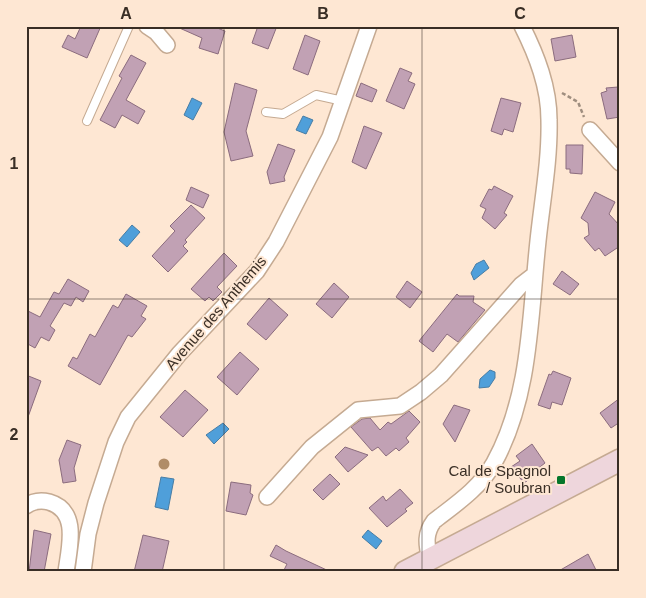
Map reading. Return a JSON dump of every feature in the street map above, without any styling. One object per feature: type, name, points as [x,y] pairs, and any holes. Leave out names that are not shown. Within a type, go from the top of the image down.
[{"type":"main road","points":[[405,572],[620,460]]},
{"type":"street","points":[[146,26],[156,32],[167,45]]},
{"type":"street","name":"Avenue des Anthemis","points":[[83,572],[88,534],[96,503],[116,442],[128,417],[179,354],[257,271],[292,215],[316,168],[343,101],[369,26]]},
{"type":"street","points":[[430,559],[426,538],[429,528],[434,521],[485,479],[511,426],[532,322],[534,275],[549,120],[545,83],[535,51],[522,26]]},
{"type":"street","points":[[590,130],[620,163]]},
{"type":"street","points":[[267,497],[312,447],[358,410],[400,406],[441,375],[521,285],[534,275]]},
{"type":"street","points":[[26,506],[39,500],[48,502],[63,510],[68,517],[70,535],[66,572]]},
{"type":"lane","points":[[87,121],[129,26]]},
{"type":"lane","points":[[266,112],[283,114],[316,95],[343,101]]},
{"type":"path","points":[[545,83],[578,102],[590,130]]},
{"type":"water","points":[[192,98],[202,103],[193,120],[184,115]]},
{"type":"water","points":[[303,116],[313,120],[306,134],[296,130]]},
{"type":"water","points":[[132,225],[140,232],[127,247],[119,240]]},
{"type":"water","points":[[484,260],[489,268],[474,280],[471,273],[476,264]]},
{"type":"water","points":[[490,370],[495,372],[495,378],[489,387],[479,388],[480,379]]},
{"type":"water","points":[[223,423],[229,429],[214,444],[206,435]]},
{"type":"water","points":[[161,477],[174,479],[168,510],[155,507]]},
{"type":"water","points":[[368,530],[382,541],[376,549],[362,537]]},
{"type":"building","points":[[81,26],[101,26],[87,58],[62,47],[68,35],[75,39]]},
{"type":"building","points":[[175,26],[212,26],[225,31],[218,54],[199,48],[202,38]]},
{"type":"building","points":[[258,26],[277,26],[268,49],[252,43]]},
{"type":"building","points":[[305,35],[320,41],[308,75],[293,69]]},
{"type":"building","points":[[572,35],[576,57],[555,61],[551,39]]},
{"type":"building","points":[[131,55],[146,63],[126,100],[145,111],[138,124],[122,115],[115,128],[100,120],[122,78],[119,76]]},
{"type":"building","points":[[400,68],[412,73],[408,81],[415,84],[404,109],[386,101]]},
{"type":"building","points":[[235,83],[257,90],[246,131],[253,156],[231,161],[224,132]]},
{"type":"building","points":[[361,83],[377,90],[372,102],[356,96]]},
{"type":"building","points":[[618,87],[620,117],[607,119],[601,93],[607,91],[606,88]]},
{"type":"building","points":[[501,98],[521,103],[513,132],[504,129],[502,135],[491,131]]},
{"type":"building","points":[[364,126],[382,133],[366,169],[352,162]]},
{"type":"building","points":[[278,144],[295,150],[284,177],[285,181],[270,184],[267,172]]},
{"type":"building","points":[[566,145],[583,145],[582,174],[570,173],[570,169],[566,169]]},
{"type":"building","points":[[494,186],[513,196],[504,213],[507,215],[495,229],[482,218],[486,209],[480,206],[489,189],[492,190]]},
{"type":"building","points":[[191,187],[209,195],[203,208],[186,200]]},
{"type":"building","points":[[595,192],[615,202],[609,214],[620,226],[620,246],[605,256],[599,248],[595,251],[584,238],[589,235],[588,223],[581,218]]},
{"type":"building","points":[[191,205],[205,218],[185,240],[187,242],[183,246],[188,251],[168,272],[152,256],[175,231],[170,226]]},
{"type":"building","points":[[224,253],[237,266],[217,287],[222,292],[213,301],[209,297],[205,301],[191,289]]},
{"type":"building","points":[[562,271],[579,284],[570,295],[553,284]]},
{"type":"building","points":[[68,279],[89,291],[83,302],[76,297],[71,306],[64,303],[50,326],[55,330],[49,341],[41,337],[35,348],[26,343],[26,310],[40,317],[54,292],[59,294]]},
{"type":"building","points":[[407,281],[422,292],[410,308],[396,297]]},
{"type":"building","points":[[334,283],[349,297],[332,318],[316,304]]},
{"type":"building","points":[[126,294],[147,306],[141,316],[146,319],[132,337],[128,335],[100,385],[68,366],[73,357],[77,359],[90,334],[95,337],[113,305],[118,308]]},
{"type":"building","points":[[457,294],[459,296],[474,296],[473,302],[485,310],[458,342],[447,334],[433,352],[419,341]]},
{"type":"building","points":[[269,298],[288,315],[266,340],[247,324]]},
{"type":"building","points":[[240,352],[259,369],[237,395],[217,377]]},
{"type":"building","points":[[553,371],[571,378],[562,405],[552,402],[550,409],[538,405],[549,374],[551,375]]},
{"type":"building","points":[[26,375],[41,381],[28,417],[26,417]]},
{"type":"building","points":[[185,390],[208,410],[183,437],[160,417]]},
{"type":"building","points":[[620,398],[620,422],[611,428],[600,413]]},
{"type":"building","points":[[454,405],[470,410],[455,442],[443,424]]},
{"type":"building","points":[[409,411],[420,422],[406,438],[409,442],[399,451],[396,448],[386,456],[378,447],[372,451],[351,427],[362,419],[370,418],[380,430],[388,422],[391,424]]},
{"type":"building","points":[[67,440],[81,445],[74,468],[76,481],[63,483],[59,460]]},
{"type":"building","points":[[532,444],[545,463],[536,470],[538,473],[524,483],[511,467],[520,461],[516,456]]},
{"type":"building","points":[[345,447],[368,455],[348,472],[335,457]]},
{"type":"building","points":[[330,474],[340,484],[323,500],[313,490]]},
{"type":"building","points":[[231,482],[251,485],[250,493],[253,495],[246,515],[226,511]]},
{"type":"building","points":[[400,489],[413,503],[405,509],[407,511],[387,527],[369,508],[383,496],[386,501]]},
{"type":"building","points":[[34,530],[51,534],[44,572],[29,572]]},
{"type":"building","points":[[143,535],[169,541],[162,572],[134,572]]},
{"type":"building","points":[[276,545],[331,572],[283,572],[287,564],[270,556]]},
{"type":"building","points":[[588,554],[597,572],[557,572]]},
{"type":"place","name":"Cal de Spagnol / Soubran","points":[[561,480]]}]
